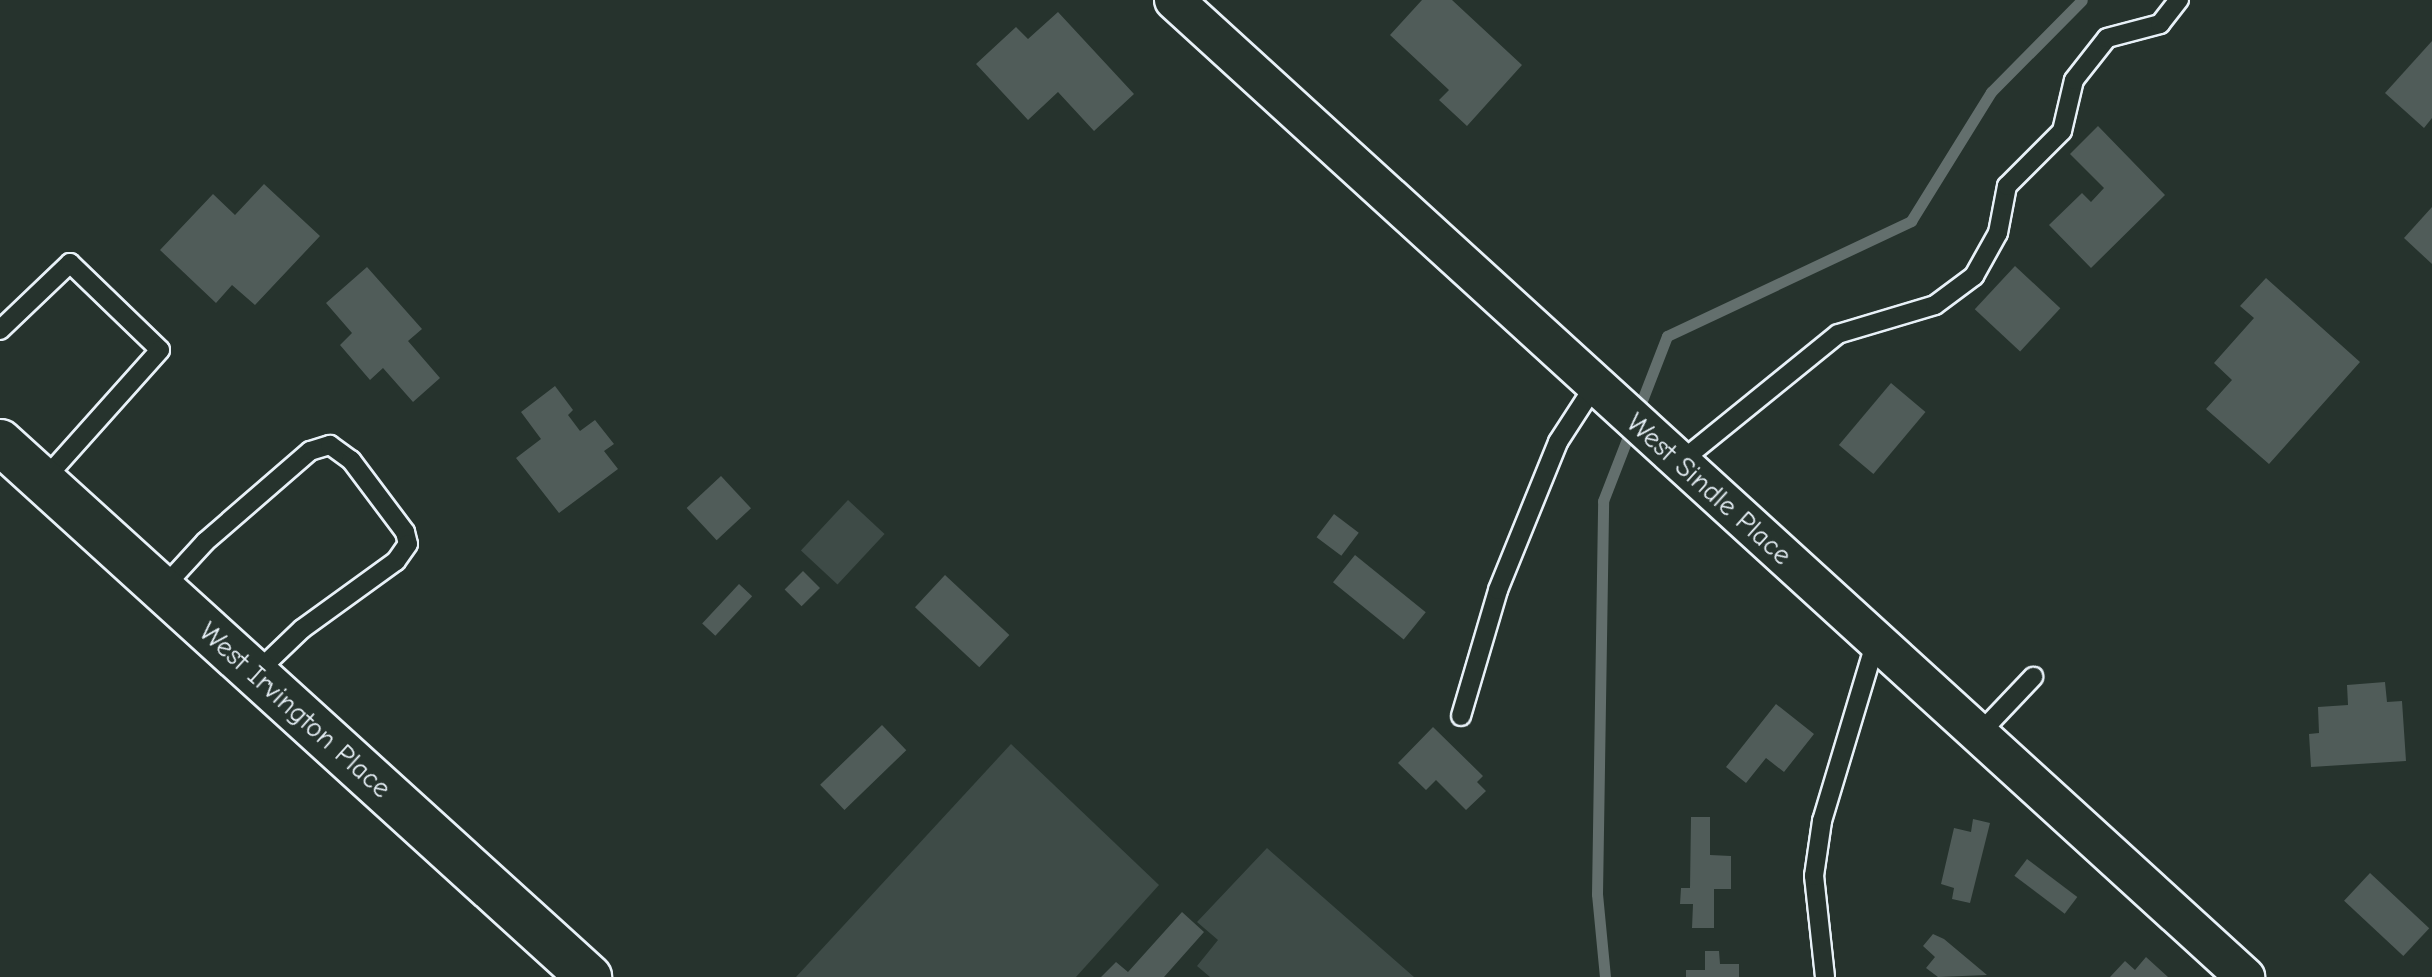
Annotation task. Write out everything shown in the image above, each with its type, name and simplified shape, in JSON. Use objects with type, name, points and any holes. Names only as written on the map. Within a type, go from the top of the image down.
[{"type":"street","name":"West Sindle Place","points":[[1174,0],[2245,977]]},
{"type":"street","name":"West Irvington Place","points":[[0,442],[589,977]]},
{"type":"lane","points":[[1680,462],[1838,334],[1935,305],[1974,276],[1998,233],[2007,186],[2062,131],[2074,80],[2107,38],[2160,24],[2179,0]]},
{"type":"lane","points":[[0,330],[70,263],[160,350],[43,481]]},
{"type":"lane","points":[[1461,716],[1510,560],[1558,442],[1595,385]]},
{"type":"lane","points":[[162,589],[205,542],[310,451],[330,445],[351,460],[405,532],[408,544],[396,561],[302,629],[255,674]]},
{"type":"lane","points":[[1825,977],[1814,876],[1822,821],[1876,641]]},
{"type":"lane","points":[[1979,734],[2033,677]]},
{"type":"shaded area","points":[[848,500],[885,534],[838,585],[801,550]]},
{"type":"shaded area","points":[[1011,744],[1159,885],[1076,977],[796,977]]},
{"type":"shaded area","points":[[1267,848],[1414,977],[1210,977],[1197,966],[1218,940],[1197,922]]},
{"type":"building","points":[[1422,0],[1452,0],[1522,65],[1467,126],[1439,100],[1449,90],[1390,35]]},
{"type":"building","points":[[1058,12],[1134,94],[1094,131],[1058,92],[1028,120],[976,64],[1016,27],[1028,39]]},
{"type":"building","points":[[2432,41],[2432,118],[2424,128],[2385,93]]},
{"type":"building","points":[[2098,126],[2165,195],[2091,268],[2049,225],[2082,193],[2091,202],[2104,188],[2070,154]]},
{"type":"building","points":[[264,184],[320,236],[255,305],[232,285],[216,303],[160,250],[213,194],[235,215]]},
{"type":"building","points":[[2432,207],[2432,264],[2404,238]]},
{"type":"building","points":[[2015,266],[2060,308],[2020,351],[1975,309]]},
{"type":"building","points":[[367,267],[422,329],[408,341],[440,378],[413,402],[383,368],[370,380],[340,345],[352,333],[326,303]]},
{"type":"building","points":[[2266,278],[2360,362],[2269,464],[2206,409],[2232,380],[2214,363],[2254,318],[2240,306]]},
{"type":"building","points":[[1891,383],[1925,412],[1873,474],[1839,445]]},
{"type":"building","points":[[555,386],[573,410],[568,415],[580,431],[595,420],[614,444],[604,451],[618,469],[559,513],[516,458],[541,439],[521,412]]},
{"type":"building","points":[[721,476],[751,508],[717,540],[687,508]]},
{"type":"building","points":[[1334,514],[1359,533],[1341,556],[1317,537]]},
{"type":"building","points":[[1355,555],[1426,612],[1404,639],[1333,582]]},
{"type":"building","points":[[803,571],[820,588],[802,606],[785,589]]},
{"type":"building","points":[[945,575],[1009,635],[979,667],[915,607]]},
{"type":"building","points":[[739,584],[752,596],[715,636],[702,623]]},
{"type":"building","points":[[2385,682],[2387,702],[2402,701],[2406,761],[2311,767],[2309,734],[2319,733],[2318,707],[2348,705],[2347,685]]},
{"type":"building","points":[[1776,704],[1814,734],[1784,772],[1766,758],[1746,783],[1726,767]]},
{"type":"building","points":[[882,725],[906,750],[844,810],[820,785]]},
{"type":"building","points":[[1433,727],[1483,776],[1477,782],[1486,791],[1466,810],[1436,780],[1426,790],[1398,763]]},
{"type":"building","points":[[1691,817],[1710,817],[1710,855],[1731,856],[1731,889],[1714,889],[1714,928],[1692,928],[1693,904],[1680,904],[1681,888],[1690,888]]},
{"type":"building","points":[[1973,819],[1990,823],[1970,903],[1952,899],[1954,888],[1941,884],[1954,828],[1971,832]]},
{"type":"building","points":[[2027,859],[2077,897],[2065,914],[2014,876]]},
{"type":"building","points":[[2370,873],[2429,928],[2403,956],[2344,901]]},
{"type":"building","points":[[1182,912],[1204,932],[1164,977],[1101,977],[1116,962],[1128,972]]},
{"type":"building","points":[[1933,934],[1944,939],[1987,975],[1938,977],[1926,968],[1935,957],[1923,946]]},
{"type":"building","points":[[1705,951],[1719,951],[1720,964],[1739,964],[1739,977],[1686,977],[1686,970],[1705,970]]},
{"type":"building","points":[[2146,957],[2168,977],[2110,977],[2125,961],[2135,970]]},
{"type":"waterway","points":[[1605,977],[1597,894],[1603,501],[1667,336],[1911,221],[1991,92],[2082,0]]}]
